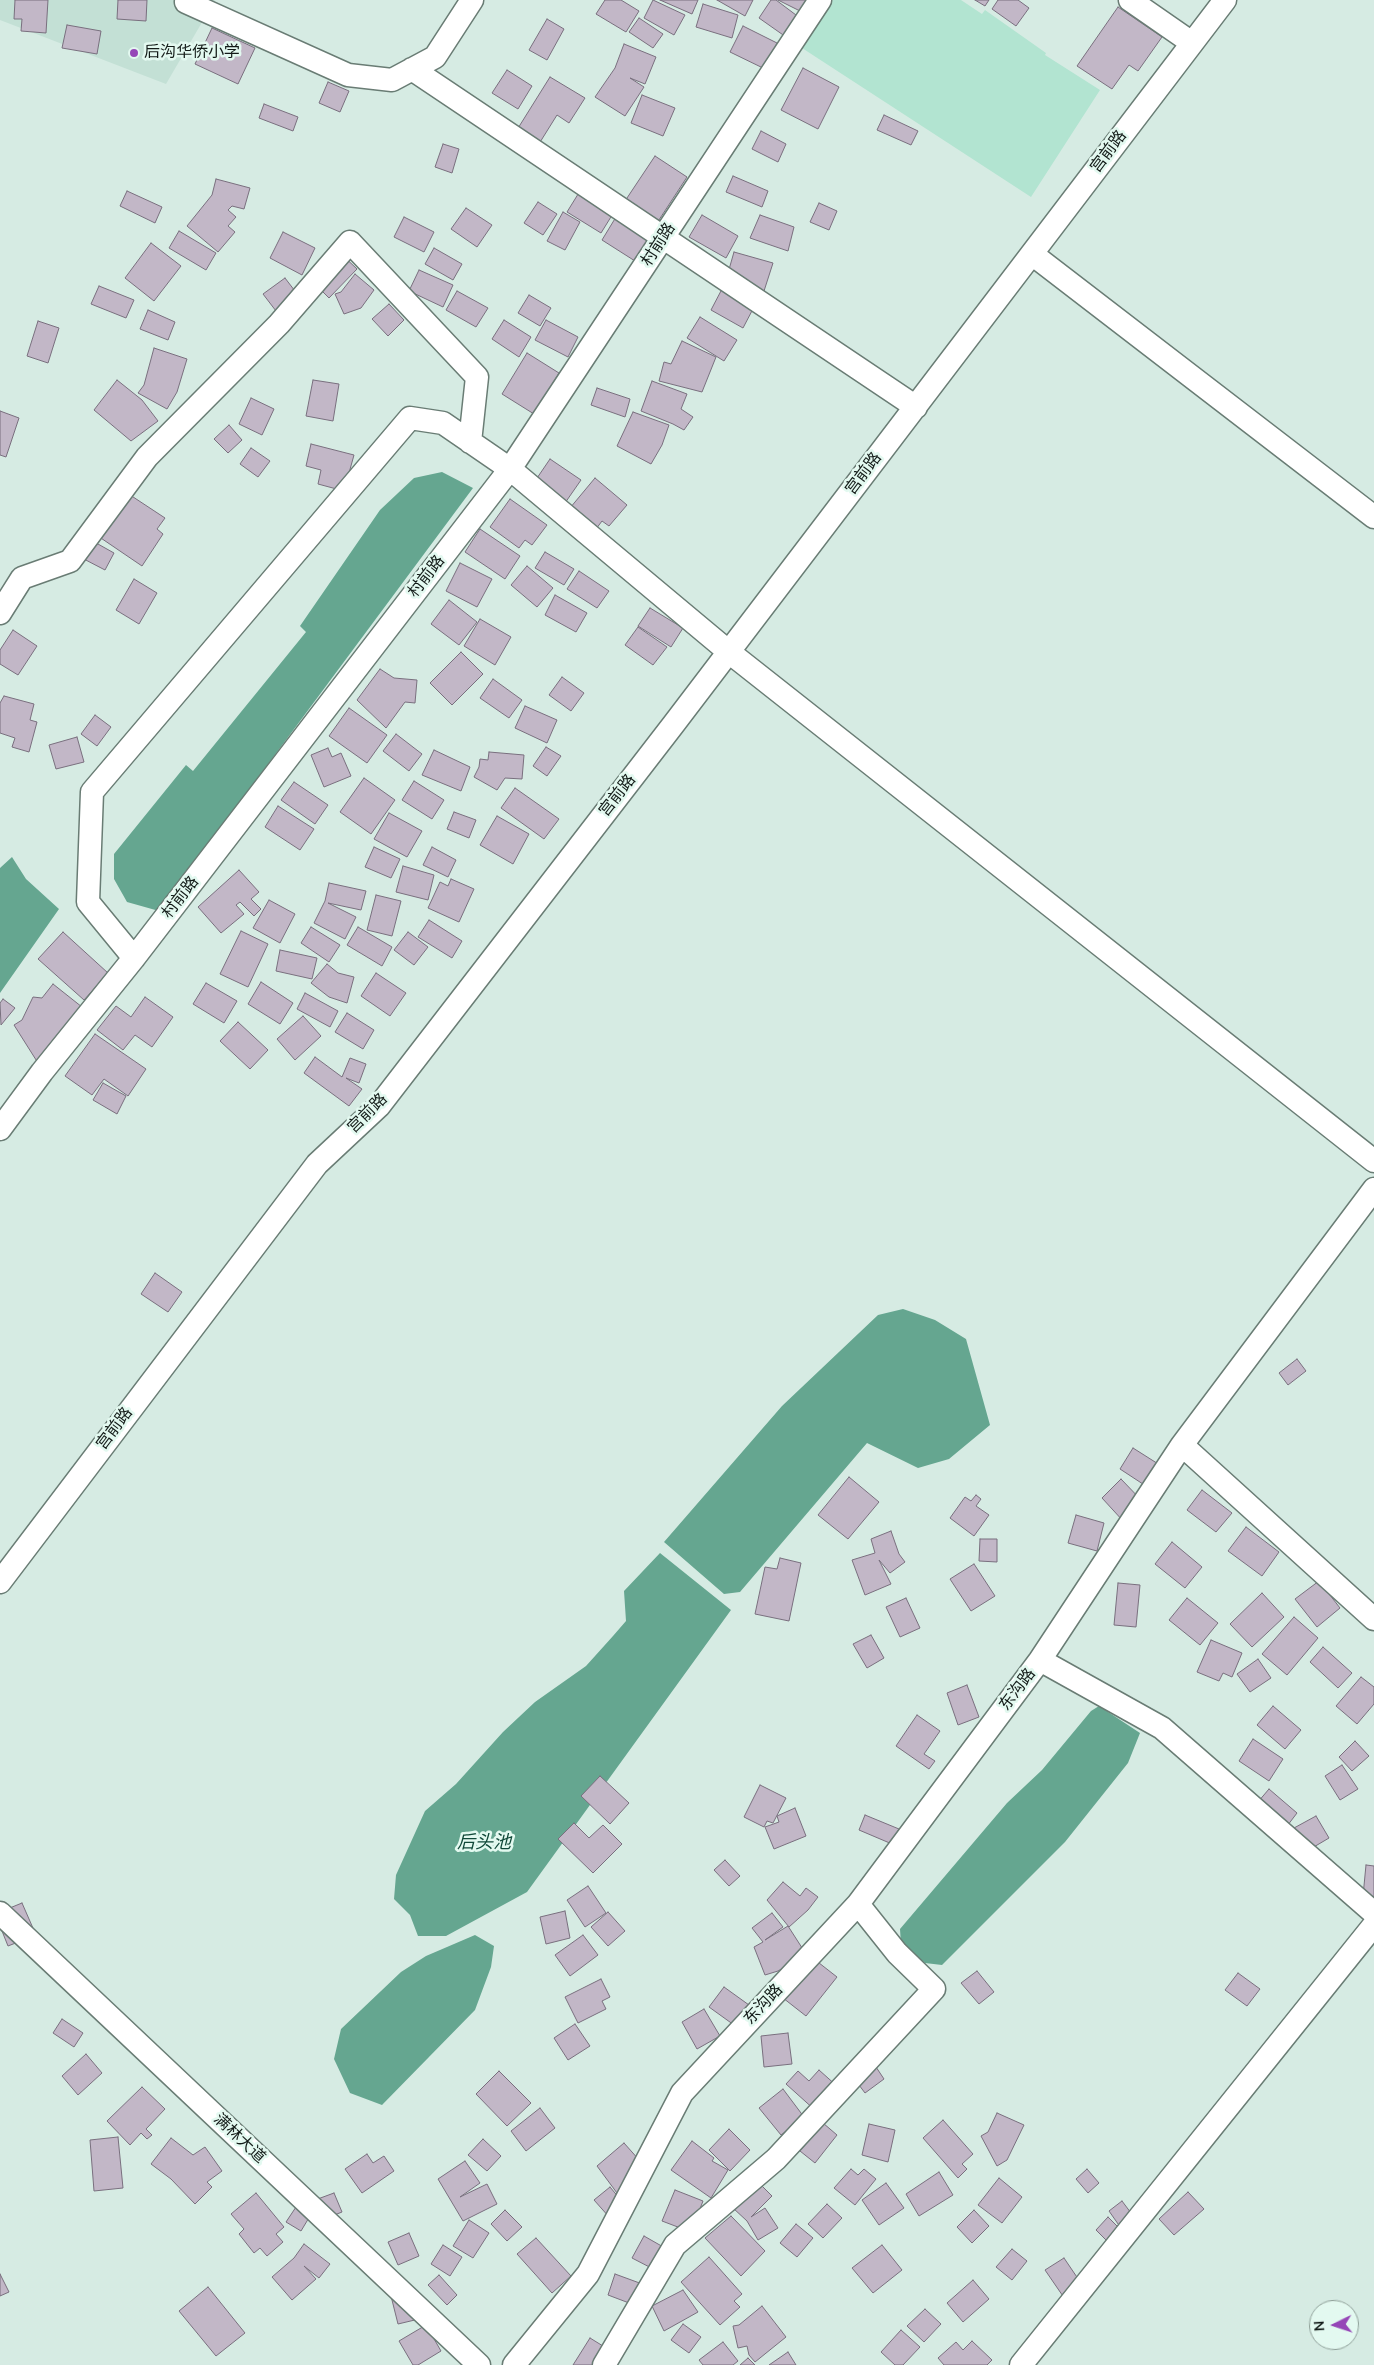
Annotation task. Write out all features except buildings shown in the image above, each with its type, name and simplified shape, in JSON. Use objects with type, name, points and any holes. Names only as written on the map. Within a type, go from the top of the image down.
[{"type":"street","points":[[186,2],[348,75],[392,80],[435,56],[472,0]]},
{"type":"street","name":"村前路","points":[[0,1129],[42,1072],[134,958],[510,469],[820,0]]},
{"type":"street","points":[[1130,0],[1192,43]]},
{"type":"street","name":"宫前路","points":[[0,1582],[317,1164],[380,1106],[729,652],[1225,0]]},
{"type":"street","points":[[412,69],[916,407]]},
{"type":"street","points":[[0,613],[22,578],[70,561],[147,457],[279,324],[350,242],[477,377],[470,442]]},
{"type":"street","points":[[1032,254],[1374,517]]},
{"type":"street","points":[[134,958],[88,902],[92,792],[410,418],[442,423],[510,469],[729,652],[1374,1161]]},
{"type":"street","name":"东沟路","points":[[514,2365],[588,2274],[682,2093],[858,1904],[1040,1660],[1182,1445],[1374,1189]]},
{"type":"street","points":[[1182,1445],[1374,1619]]},
{"type":"street","points":[[1040,1660],[1162,1728],[1374,1913]]},
{"type":"street","points":[[604,2365],[675,2245],[776,2159],[934,1989],[897,1953],[858,1904]]},
{"type":"street","name":"满林大道","points":[[0,1913],[479,2365]]},
{"type":"street","points":[[1021,2365],[1374,1925]]},
{"type":"shaded area","name":"后沟华侨小学","points":[[0,0],[215,0],[166,84],[0,20]]},
{"type":"shaded area","points":[[833,0],[961,0],[982,14],[985,10],[1046,53],[1045,55],[1100,90],[1031,197],[802,48]]},
{"type":"water","points":[[442,472],[473,488],[159,911],[127,902],[114,879],[114,854],[186,765],[193,771],[306,632],[300,626],[380,510],[414,478]]},
{"type":"water","points":[[12,857],[26,879],[59,909],[0,993],[0,868]]},
{"type":"water","points":[[903,1309],[935,1320],[966,1339],[990,1425],[949,1459],[918,1468],[867,1443],[740,1592],[724,1594],[664,1542],[782,1406],[878,1315]]},
{"type":"water","name":"后头池","points":[[660,1553],[731,1610],[527,1892],[446,1936],[418,1936],[410,1915],[394,1899],[396,1875],[425,1811],[456,1784],[503,1732],[535,1702],[586,1666],[626,1621],[624,1591]]},
{"type":"water","points":[[1099,1706],[1140,1733],[1128,1763],[1065,1842],[942,1965],[925,1963],[901,1944],[900,1929],[1007,1803],[1042,1770],[1091,1711]]},
{"type":"water","points":[[475,1935],[494,1946],[491,1967],[475,2010],[382,2105],[350,2093],[334,2059],[341,2029],[401,1972],[426,1956]]},
{"type":"place","name":"后沟华侨小学","points":[[134,53]]}]
